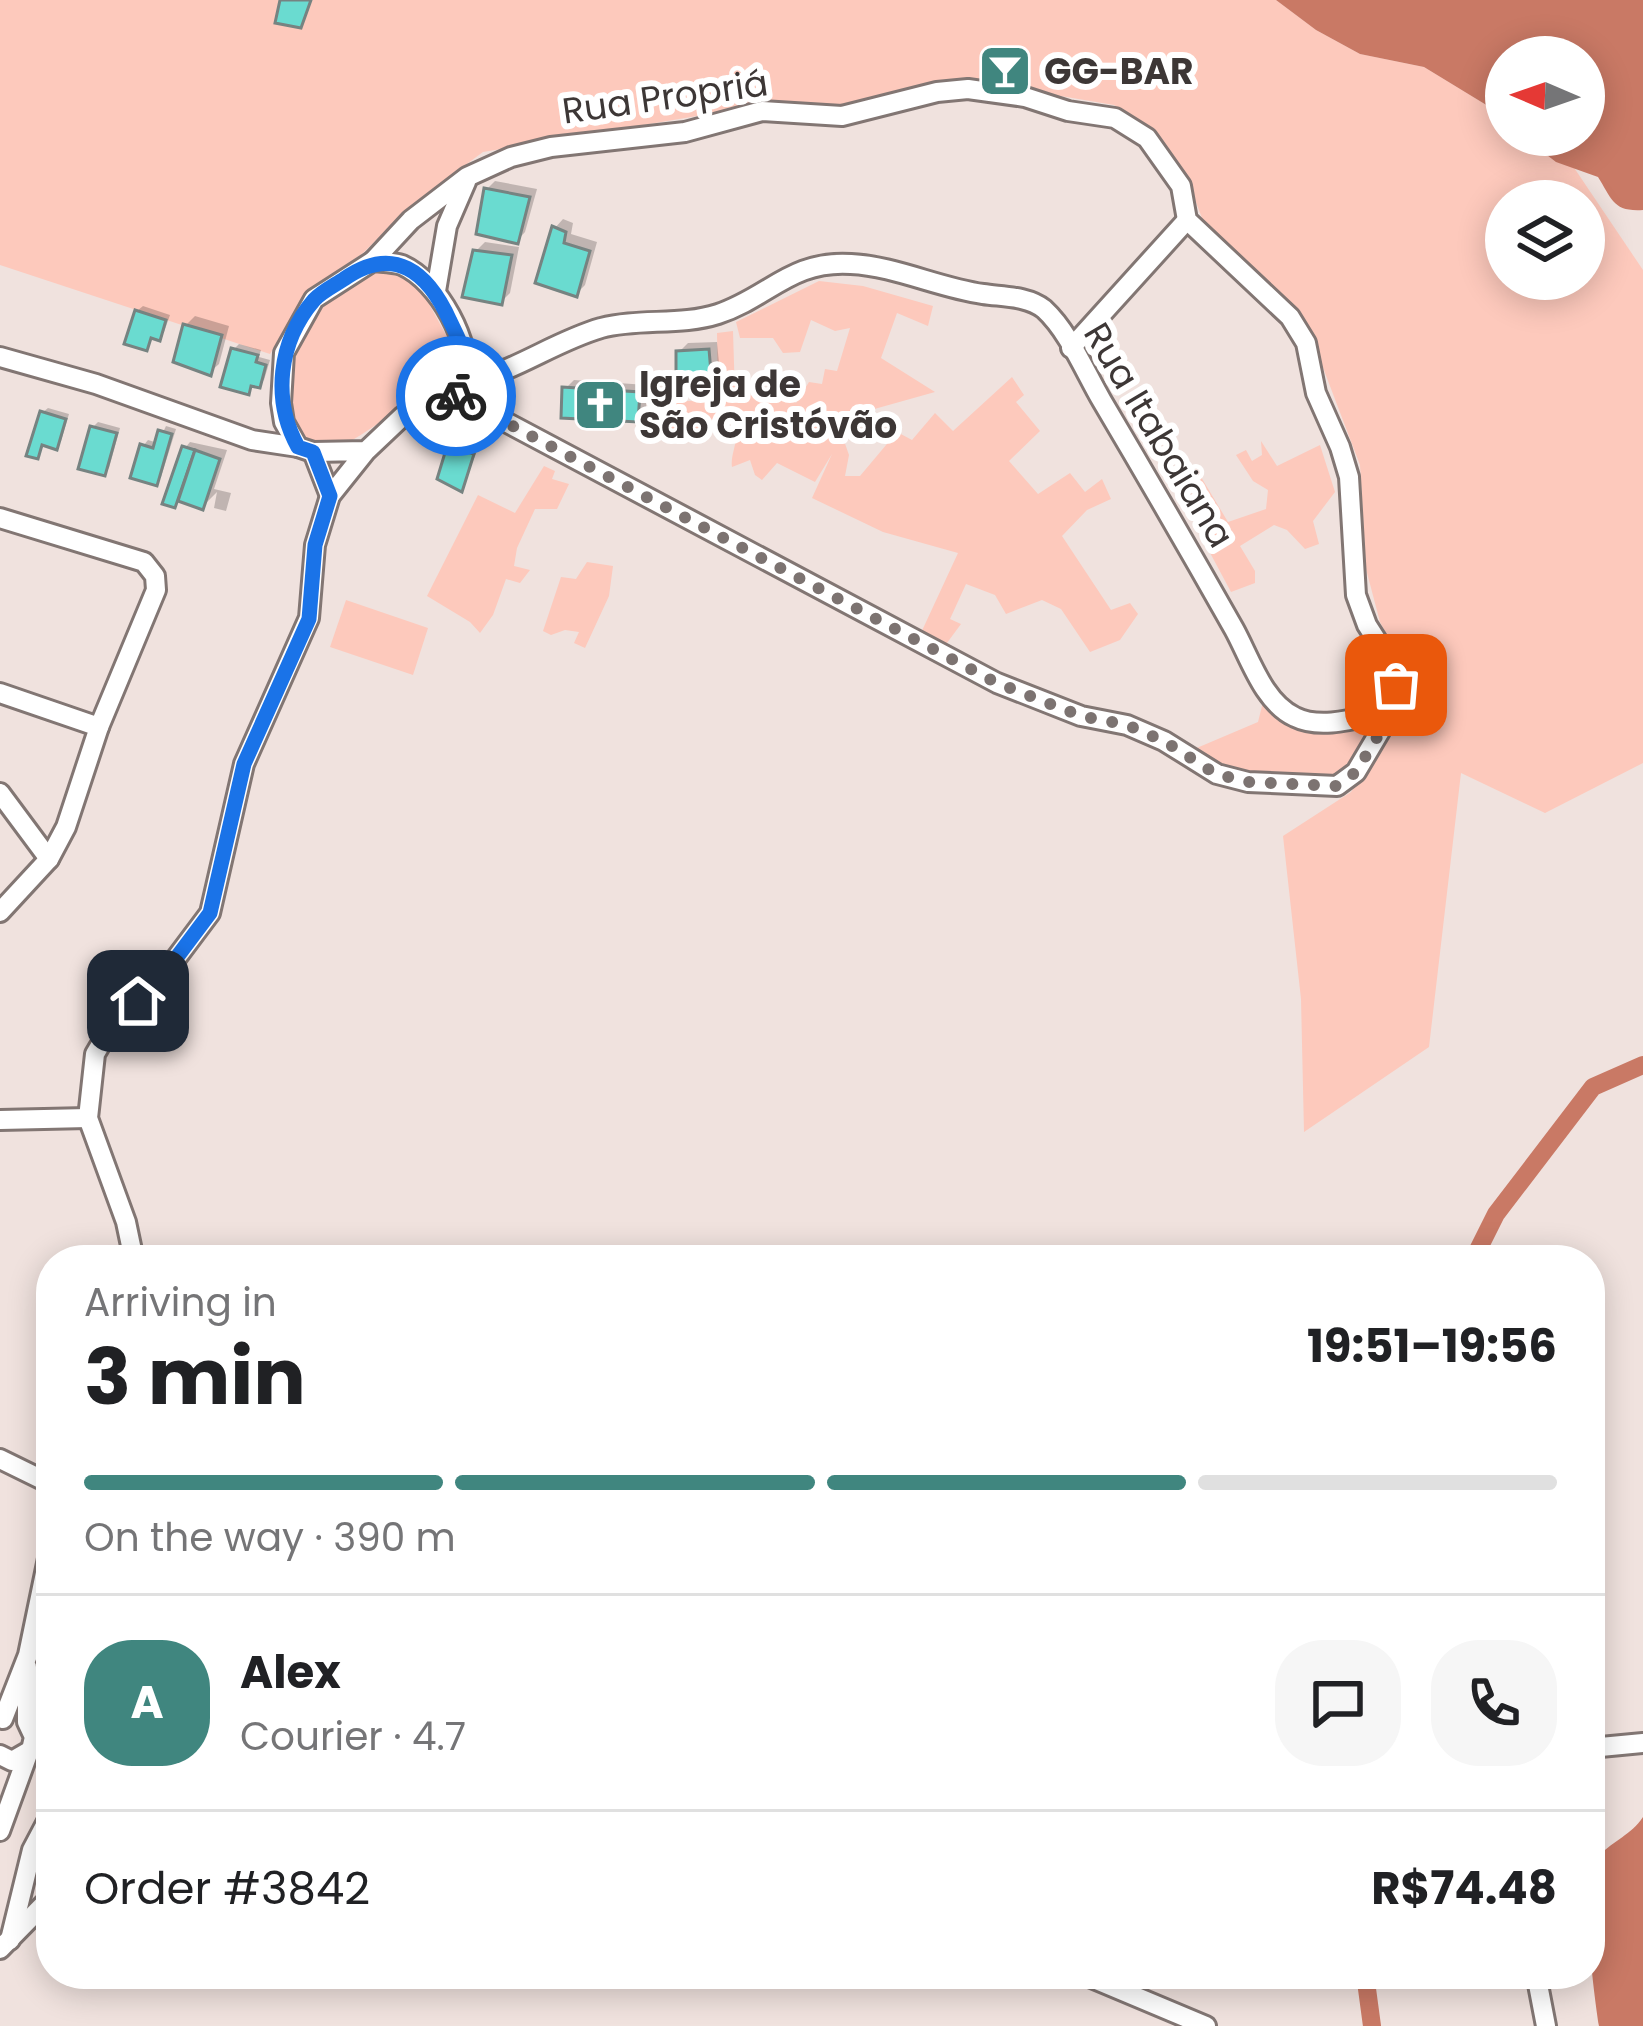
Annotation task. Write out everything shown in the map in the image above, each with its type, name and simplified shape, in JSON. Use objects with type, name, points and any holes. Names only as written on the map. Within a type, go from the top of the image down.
[{"type":"street","name":"Rua Propriá","points":[[373,261],[411,220],[467,177],[511,157],[551,147],[685,132],[762,111],[842,116],[968,88],[1115,118],[1147,138],[1174,172],[1187,220],[1290,317],[1306,343],[1316,393],[1349,477],[1356,595],[1367,625],[1390,661],[1396,685],[1393,711]]},
{"type":"street","points":[[436,291],[447,226],[467,177]]},
{"type":"street","points":[[1071,349],[1187,220]]},
{"type":"street","points":[[330,496],[284,422],[281,403],[284,353],[314,299],[373,261],[402,265],[436,291],[466,355],[460,388]]},
{"type":"street","name":"Rua Itabaiana","points":[[460,388],[603,328],[713,316],[791,272],[823,264],[856,264],[961,291],[1029,300],[1045,310],[1071,349],[1261,681],[1281,708],[1318,724],[1393,711]]},
{"type":"street","points":[[0,357],[96,384],[252,440],[305,450],[366,451]]},
{"type":"street","points":[[131,1245],[88,1118],[94,1054],[210,913],[244,764],[309,619],[315,545],[330,496],[366,451],[404,416],[460,388]]},
{"type":"street","points":[[460,388],[997,683],[1081,716],[1127,725],[1164,741],[1216,774],[1249,782],[1337,786],[1356,772],[1393,711]]},
{"type":"street","points":[[252,440],[281,403]]},
{"type":"street","points":[[0,518],[144,562],[155,576],[156,590],[99,727],[66,827],[49,860],[0,912]]},
{"type":"street","points":[[0,693],[99,727]]},
{"type":"street","points":[[0,793],[49,860]]},
{"type":"street","points":[[0,1120],[88,1118]]},
{"type":"street","points":[[0,1459],[36,1479]]},
{"type":"street","points":[[1,1720],[28,1655],[36,1616]]},
{"type":"street","points":[[28,1655],[28,1723],[36,1746]]},
{"type":"street","points":[[1,1720],[20,1717],[36,1725]]},
{"type":"street","points":[[1605,1747],[1643,1743]]},
{"type":"street","points":[[0,1755],[12,1761],[36,1750]]},
{"type":"street","points":[[0,1831],[36,1752]]},
{"type":"street","points":[[0,1775],[6,1810]]},
{"type":"street","points":[[5,1944],[36,1842]]},
{"type":"street","points":[[5,1944],[36,1912]]},
{"type":"street","points":[[1118,1989],[1206,2026]]},
{"type":"street","points":[[1539,1989],[1546,2026]]},
{"type":"shaded area","points":[[0,0],[1276,0],[1316,30],[1360,54],[1424,67],[1485,104],[1485,156],[1566,156],[1582,180],[1485,180],[1485,300],[1605,300],[1605,214],[1643,270],[1643,763],[1545,813],[1461,773],[1429,1047],[1304,1132],[1301,999],[1283,836],[1351,792],[1401,720],[1404,668],[1380,622],[1366,569],[1360,465],[1306,323],[1205,226],[1186,176],[1153,133],[1114,105],[965,80],[908,89],[841,109],[774,103],[483,152],[413,204],[363,253],[306,292],[270,354],[0,265]]},
{"type":"shaded area","points":[[1276,0],[1643,0],[1643,210],[1619,206],[1605,189],[1605,180],[1548,156],[1605,156],[1605,36],[1485,36],[1485,104],[1424,67],[1360,54],[1316,30]]},
{"type":"shaded area","points":[[368,270],[395,272],[419,286],[461,362],[460,378],[451,390],[413,401],[342,445],[311,444],[299,433],[290,399],[300,338],[320,302]]},
{"type":"shaded area","points":[[819,281],[863,286],[933,306],[928,326],[897,313],[881,358],[935,392],[853,415],[842,435],[849,455],[845,476],[860,476],[897,432],[912,440],[935,413],[953,431],[1012,377],[1024,395],[1016,402],[1040,431],[1009,461],[1038,494],[1070,473],[1085,492],[1102,479],[1111,499],[1087,510],[1062,536],[1111,610],[1130,603],[1138,614],[1120,640],[1090,652],[1061,609],[1042,600],[1006,614],[995,595],[966,584],[950,619],[961,624],[944,647],[920,635],[958,553],[883,532],[812,498],[832,454],[815,482],[777,463],[762,480],[750,460],[732,467],[738,422],[720,425],[697,440],[670,436],[657,427],[657,402],[718,400],[717,333],[733,331],[735,396],[782,394],[796,403],[809,382],[822,384],[825,369],[837,371],[850,328],[835,331],[811,320],[800,352],[783,353],[773,338],[740,338],[736,322]]},
{"type":"shaded area","points":[[1261,441],[1277,466],[1320,445],[1335,492],[1313,521],[1319,544],[1305,549],[1287,530],[1274,525],[1240,546],[1255,571],[1255,583],[1231,592],[1185,506],[1201,477],[1228,522],[1266,509],[1268,490],[1253,481],[1236,455],[1246,450],[1252,461],[1262,455]]},
{"type":"shaded area","points":[[544,466],[555,471],[552,479],[569,484],[557,509],[535,509],[514,566],[530,570],[520,583],[506,579],[493,615],[480,633],[427,596],[478,495],[515,513]]},
{"type":"shaded area","points":[[587,562],[613,566],[609,596],[585,648],[574,643],[579,632],[551,635],[543,631],[561,577],[576,579]]},
{"type":"shaded area","points":[[346,600],[428,628],[413,675],[330,647]]},
{"type":"shaded area","points":[[1263,702],[1289,721],[1382,719],[1352,768],[1333,780],[1249,775],[1217,767],[1192,750],[1258,722]]},
{"type":"shaded area","points":[[1643,1817],[1643,2026],[1599,2026],[1594,1989],[1605,1989],[1605,1851]]},
{"type":"building","points":[[280,0],[311,0],[301,28],[275,23]]},
{"type":"building","points":[[484,188],[530,197],[518,244],[476,234]]},
{"type":"building","points":[[552,226],[566,232],[564,243],[590,251],[577,297],[535,283]]},
{"type":"building","points":[[473,250],[512,255],[502,305],[462,297]]},
{"type":"building","points":[[135,310],[166,320],[160,341],[151,338],[147,351],[124,344]]},
{"type":"building","points":[[183,324],[222,335],[211,376],[173,362]]},
{"type":"building","points":[[231,348],[258,355],[256,362],[266,365],[260,388],[251,386],[249,395],[220,387]]},
{"type":"building","points":[[709,349],[713,397],[676,395],[676,351]]},
{"type":"building","name":"Igreja de São Cristóvão","points":[[562,387],[640,392],[638,422],[561,418]]},
{"type":"building","points":[[40,411],[66,419],[57,450],[42,445],[38,459],[26,456]]},
{"type":"building","points":[[90,426],[117,433],[105,476],[78,469]]},
{"type":"building","points":[[158,430],[172,434],[157,486],[130,478],[140,444],[153,448]]},
{"type":"building","points":[[182,446],[195,450],[175,508],[162,504]]},
{"type":"building","points":[[447,446],[474,454],[462,492],[437,479]]},
{"type":"building","points":[[195,450],[220,459],[203,510],[178,501]]},
{"type":"waterway","points":[[1480,1245],[1496,1214],[1593,1087],[1643,1065]]},
{"type":"waterway","points":[[1367,1989],[1372,2026]]},
{"type":"way so far","points":[[456,396],[997,683],[1081,716],[1127,725],[1164,741],[1216,774],[1249,782],[1337,786],[1356,772],[1393,711],[1396,685]]},
{"type":"place","name":"GG-BAR","points":[[1005,71]]},
{"type":"place","name":"Igreja de São Cristóvão","points":[[600,405]]},
{"type":"route","points":[[138,1001],[210,913],[244,764],[309,619],[315,545],[330,496],[313,452],[298,447],[284,422],[284,353],[314,299],[373,261],[402,265],[436,291],[466,355],[467,382],[453,394],[456,396]]}]
